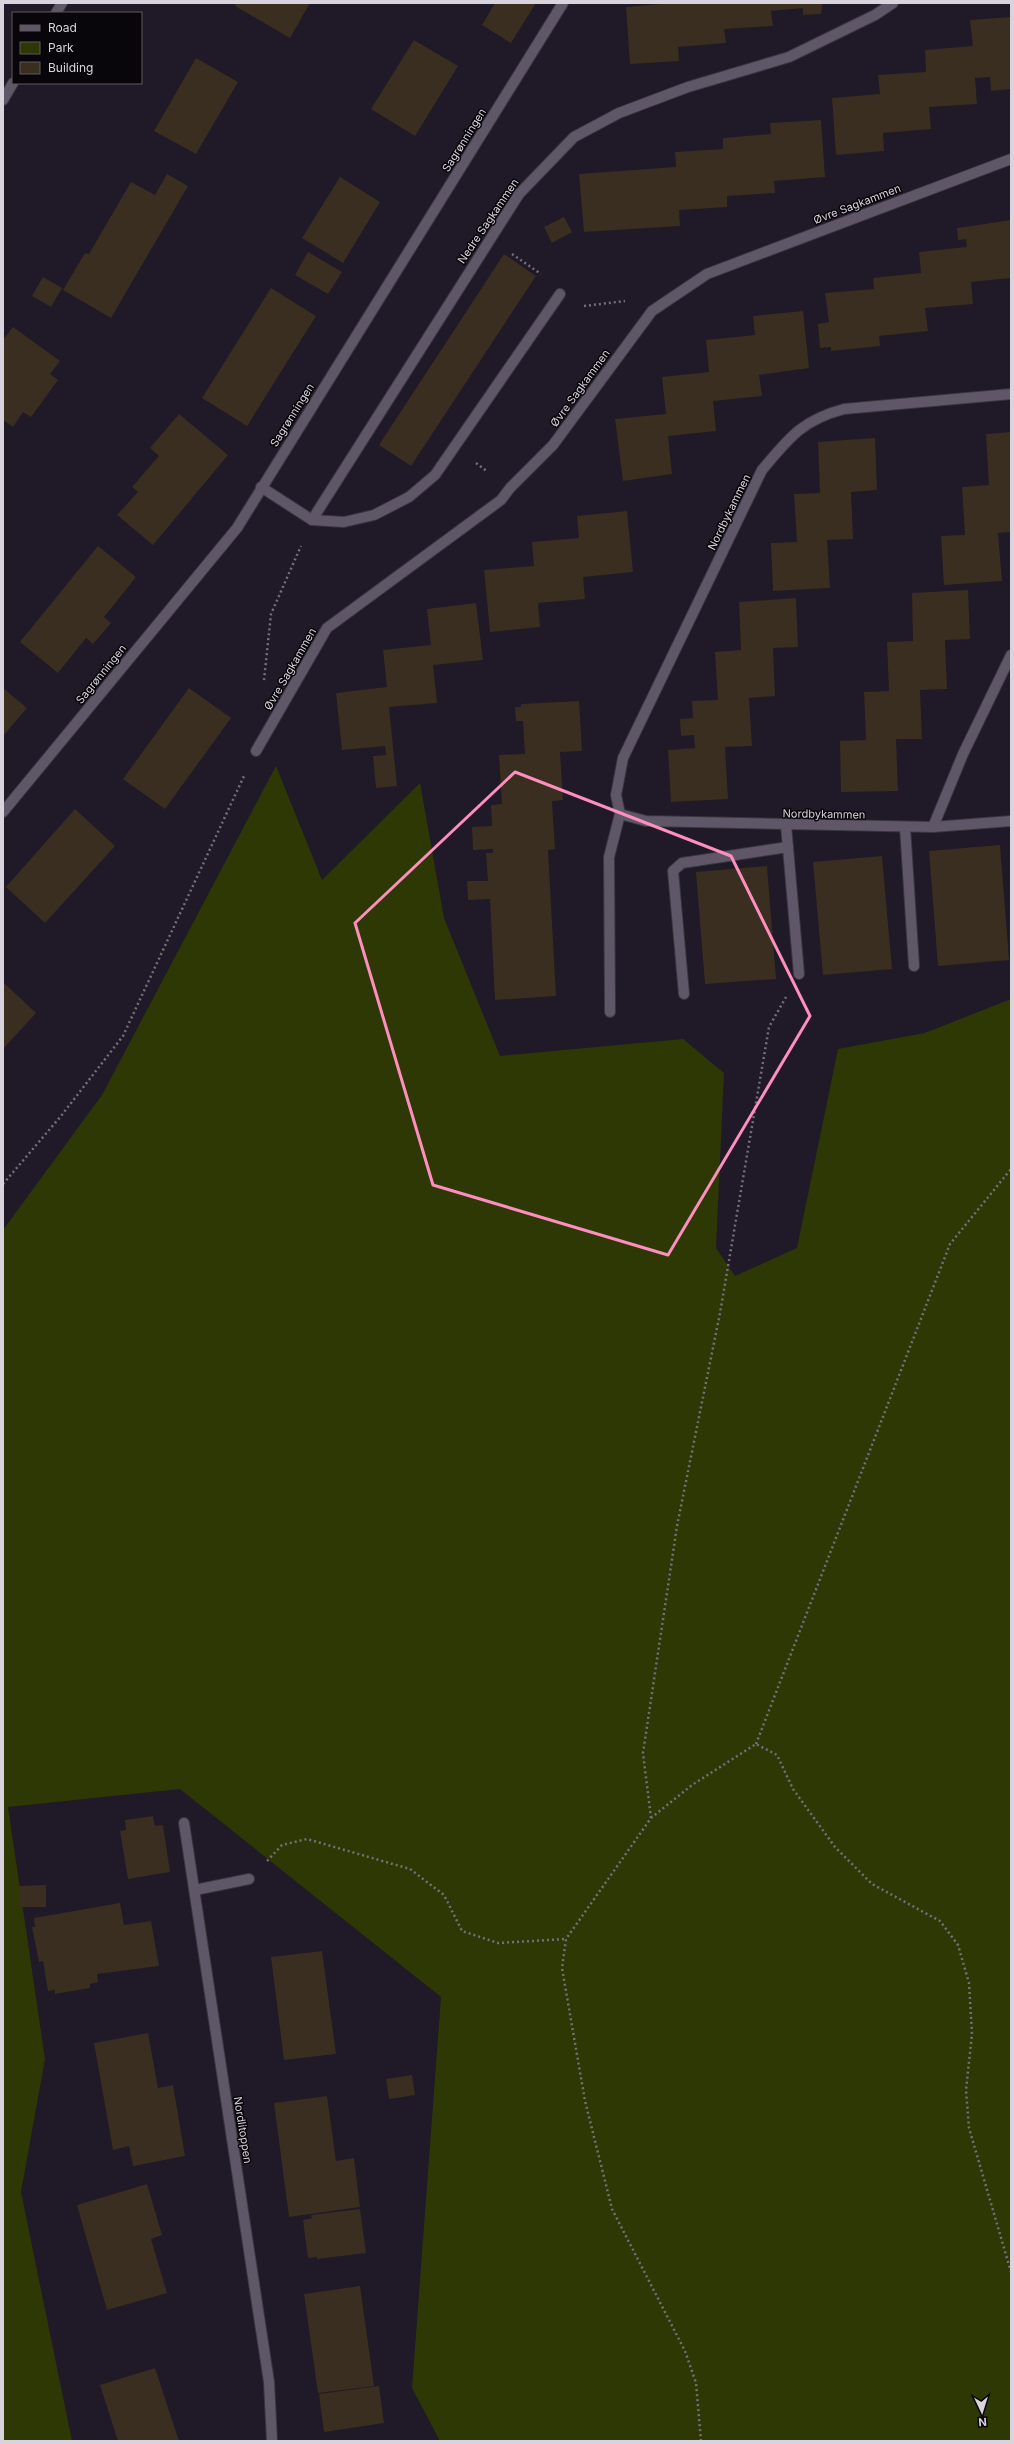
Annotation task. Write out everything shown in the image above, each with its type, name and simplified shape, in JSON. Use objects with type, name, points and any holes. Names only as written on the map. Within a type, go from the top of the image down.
[{"type":"street","points":[[57,12],[62,3]]},
{"type":"street","name":"Sagrønningen","points":[[3,812],[237,528],[563,3]]},
{"type":"street","name":"Nedre Sagkammen","points":[[312,520],[519,194],[574,137],[619,112],[688,87],[789,57],[875,15],[893,3]]},
{"type":"street","points":[[3,100],[12,84]]},
{"type":"street","name":"Øvre Sagkammen","points":[[256,751],[327,628],[501,500],[510,488],[553,445],[652,311],[706,274],[1011,159]]},
{"type":"street","points":[[262,487],[312,520],[344,522],[374,515],[409,497],[435,474],[560,294]]},
{"type":"street","name":"Nordbykammen","points":[[610,1012],[610,857],[620,814],[616,795],[623,758],[762,470],[783,445],[803,425],[821,415],[844,409],[1011,394]]},
{"type":"street","points":[[933,828],[963,754],[1011,655]]},
{"type":"street","name":"Nordbykammen","points":[[620,814],[646,821],[933,828],[1011,821]]},
{"type":"street","points":[[786,825],[799,974]]},
{"type":"street","points":[[905,827],[914,966]]},
{"type":"street","points":[[684,994],[673,871],[682,863],[788,847]]},
{"type":"street","name":"Nordlitoppen","points":[[184,1823],[269,2382],[272,2441]]},
{"type":"street","points":[[195,1890],[249,1878]]},
{"type":"path","points":[[509,252],[540,272]]},
{"type":"path","points":[[583,306],[604,303]]},
{"type":"path","points":[[264,682],[271,614],[312,520]]},
{"type":"path","points":[[3,1184],[61,1116],[123,1036],[256,751]]},
{"type":"path","points":[[651,1818],[643,1753],[677,1526],[720,1313],[769,1027],[799,974]]},
{"type":"path","points":[[701,2441],[696,2383],[685,2351],[612,2209],[585,2101],[562,1968],[566,1939],[651,1818],[692,1785],[756,1744],[950,1244],[1011,1169]]},
{"type":"path","points":[[756,1744],[777,1755],[793,1789],[835,1847],[872,1884],[940,1921],[958,1945],[969,1983],[972,2034],[966,2090],[969,2128],[1011,2272]]},
{"type":"path","points":[[249,1878],[282,1845],[307,1839],[410,1869],[444,1895],[462,1931],[498,1943],[566,1939]]},
{"type":"highlighted area","points":[[515,772],[731,856],[810,1016],[668,1255],[433,1185],[355,923]]},
{"type":"green space","points":[[276,766],[322,880],[420,783],[444,918],[500,1056],[683,1039],[724,1073],[716,1248],[735,1276],[797,1248],[838,1049],[925,1033],[1011,999],[1011,2441],[440,2441],[412,2388],[441,1997],[180,1789],[8,1807],[45,2059],[21,2192],[72,2441],[3,2441],[3,1230],[102,1095]]},
{"type":"building","points":[[236,3],[310,3],[290,38],[235,6]]},
{"type":"building","points":[[495,3],[536,3],[511,43],[482,25]]},
{"type":"building","points":[[674,3],[822,3],[822,7],[821,14],[803,15],[803,8],[771,11],[773,26],[724,29],[726,43],[678,47],[679,61],[630,64],[626,7]]},
{"type":"building","points":[[1011,17],[1011,89],[991,91],[990,77],[975,78],[977,104],[929,107],[931,129],[883,133],[884,151],[836,155],[832,98],[880,94],[878,75],[926,72],[925,50],[973,46],[970,20]]},
{"type":"building","points":[[414,40],[458,66],[415,136],[371,109]]},
{"type":"building","points":[[196,58],[238,82],[196,154],[154,131]]},
{"type":"building","points":[[821,120],[825,177],[774,181],[775,193],[727,196],[727,207],[679,210],[680,226],[584,232],[579,174],[676,167],[675,152],[723,149],[723,138],[771,134],[770,123]]},
{"type":"building","points":[[167,174],[188,186],[111,318],[63,290],[85,253],[89,254],[131,182],[155,195]]},
{"type":"building","points":[[340,177],[380,202],[343,263],[302,238]]},
{"type":"building","points":[[564,217],[572,232],[552,243],[544,227]]},
{"type":"building","points":[[1011,220],[1011,278],[971,282],[973,304],[925,308],[928,331],[879,336],[880,346],[831,351],[831,347],[820,348],[818,324],[829,322],[825,293],[874,289],[873,278],[921,273],[919,252],[967,247],[966,239],[958,240],[957,228]]},
{"type":"building","points":[[308,252],[342,272],[328,294],[295,275]]},
{"type":"building","points":[[504,254],[536,276],[411,466],[379,445]]},
{"type":"building","points":[[43,277],[62,288],[51,307],[32,296]]},
{"type":"building","points":[[271,288],[316,316],[247,426],[202,398]]},
{"type":"building","points":[[803,311],[809,368],[759,375],[762,396],[713,401],[716,431],[668,436],[672,474],[623,481],[615,419],[666,414],[662,377],[709,372],[706,340],[755,335],[753,316]]},
{"type":"building","points":[[13,327],[60,361],[50,374],[58,380],[31,417],[23,412],[13,427],[3,420],[3,340]]},
{"type":"building","points":[[179,414],[228,455],[153,545],[117,515],[138,492],[132,487],[159,456],[150,448]]},
{"type":"building","points":[[1011,432],[1011,532],[998,533],[1002,581],[944,585],[941,536],[965,535],[962,487],[989,485],[986,434]]},
{"type":"building","points":[[875,438],[877,490],[851,492],[853,539],[827,540],[830,588],[773,591],[771,543],[797,542],[794,494],[820,493],[818,442]]},
{"type":"building","points":[[627,511],[633,572],[583,577],[585,599],[538,603],[540,627],[490,632],[484,570],[534,566],[532,542],[579,538],[577,516]]},
{"type":"building","points":[[98,546],[136,577],[104,617],[111,623],[93,644],[86,638],[58,673],[20,642]]},
{"type":"building","points":[[968,590],[970,639],[945,640],[947,689],[920,690],[922,739],[896,739],[898,791],[841,792],[840,741],[866,740],[864,692],[889,691],[887,642],[913,641],[912,593]]},
{"type":"building","points":[[796,598],[798,647],[773,648],[775,696],[749,698],[752,746],[725,747],[728,799],[671,802],[668,750],[695,748],[694,735],[681,736],[680,719],[693,718],[692,701],[718,700],[715,652],[741,650],[739,602]]},
{"type":"building","points":[[476,603],[483,660],[433,665],[437,703],[389,707],[397,786],[376,788],[373,756],[386,755],[385,746],[342,750],[336,693],[387,687],[383,650],[431,645],[427,609]]},
{"type":"building","points":[[3,688],[27,708],[3,736]]},
{"type":"building","points":[[189,688],[231,718],[165,809],[123,779]]},
{"type":"building","points":[[579,701],[582,751],[560,752],[563,800],[552,801],[555,849],[548,850],[556,996],[495,1000],[490,899],[468,900],[467,881],[488,881],[486,853],[493,853],[493,849],[473,850],[472,827],[492,826],[491,805],[502,804],[499,755],[525,754],[523,721],[516,721],[515,707],[521,707],[521,704]]},
{"type":"building","points":[[75,809],[115,846],[45,923],[6,887]]},
{"type":"building","points":[[1000,845],[1009,960],[938,966],[929,851]]},
{"type":"building","points":[[882,856],[892,969],[823,975],[813,862]]},
{"type":"building","points":[[767,866],[776,979],[705,984],[696,872]]},
{"type":"building","points":[[3,982],[36,1013],[3,1049]]},
{"type":"building","points":[[153,1816],[155,1826],[163,1825],[170,1872],[128,1879],[120,1831],[126,1830],[125,1820]]},
{"type":"building","points":[[46,1885],[46,1907],[20,1907],[19,1886]]},
{"type":"building","points":[[120,1903],[124,1925],[151,1921],[159,1966],[97,1974],[98,1982],[90,1984],[90,1988],[55,1994],[55,1990],[48,1991],[43,1961],[39,1962],[32,1927],[35,1927],[34,1918]]},
{"type":"building","points":[[322,1951],[336,2054],[284,2060],[271,1957]]},
{"type":"building","points":[[148,2033],[158,2088],[173,2085],[185,2156],[133,2166],[129,2146],[113,2150],[94,2043]]},
{"type":"building","points":[[412,2075],[415,2095],[389,2099],[386,2079]]},
{"type":"building","points":[[327,2096],[336,2161],[354,2158],[360,2207],[289,2217],[274,2103]]},
{"type":"building","points":[[147,2184],[162,2235],[151,2239],[167,2293],[107,2310],[77,2205]]},
{"type":"building","points":[[360,2209],[366,2253],[317,2259],[317,2257],[308,2258],[303,2220],[312,2218],[311,2215]]},
{"type":"building","points":[[360,2286],[374,2386],[318,2393],[304,2294]]},
{"type":"building","points":[[155,2368],[179,2441],[118,2441],[100,2385]]},
{"type":"building","points":[[379,2386],[384,2423],[324,2432],[319,2394]]}]
